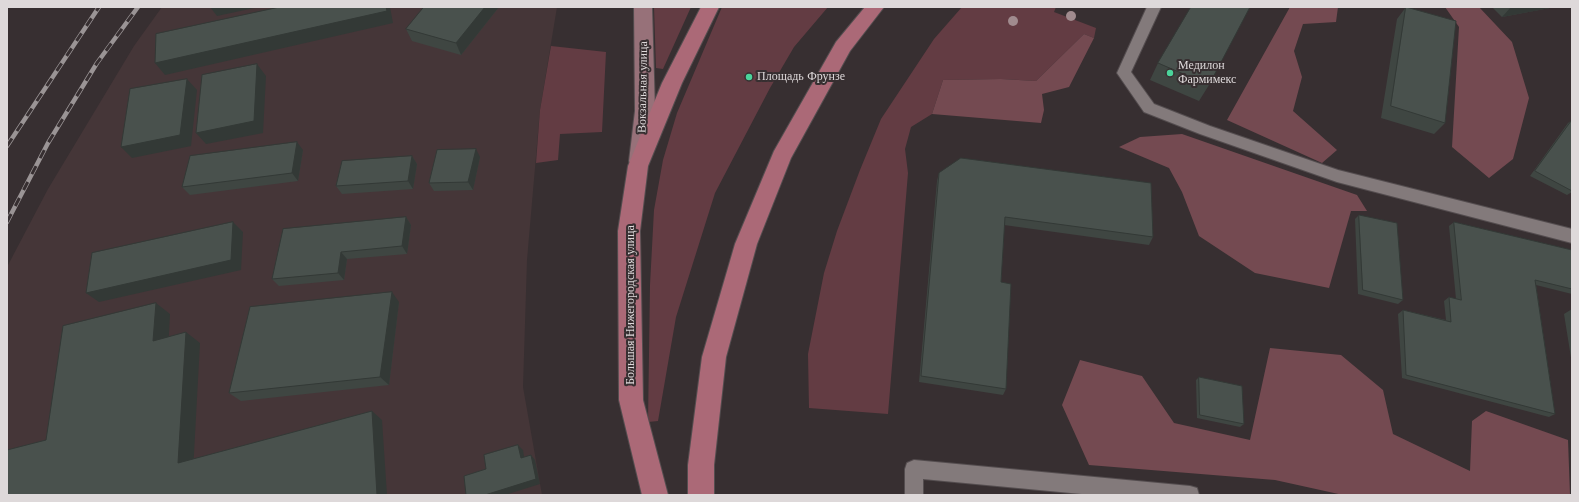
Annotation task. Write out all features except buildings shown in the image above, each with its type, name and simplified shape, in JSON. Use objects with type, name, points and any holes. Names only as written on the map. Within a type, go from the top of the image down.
[{"type":"main road","name":"Вокзальная улица","points":[[638,166],[645,111],[643,7]]},
{"type":"main road","name":"Большая Нижегородская улица","points":[[655,495],[631,400],[629,231],[638,166],[672,83],[710,7]]},
{"type":"main road","points":[[701,495],[701,465],[714,357],[746,244],[781,157],[843,47],[876,7]]},
{"type":"lane","points":[[1154,7],[1124,73],[1149,108],[1205,130],[1337,176],[1572,236]]},
{"type":"lane","points":[[914,495],[914,469],[1190,495]]},
{"type":"shaded area","points":[[162,7],[557,7],[540,110],[527,260],[523,387],[542,495],[7,495],[7,267],[48,189],[134,46]]},
{"type":"shaded area","points":[[654,7],[691,7],[663,69],[656,68]]},
{"type":"shaded area","points":[[722,7],[828,7],[794,47],[770,88],[715,193],[676,317],[658,421],[648,422],[650,285],[654,210],[663,160],[677,113]]},
{"type":"shaded area","points":[[962,7],[1056,7],[1054,12],[1096,28],[1094,38],[1084,34],[1036,81],[1001,79],[943,80],[932,114],[911,127],[905,149],[908,173],[888,414],[809,408],[808,354],[824,273],[837,231],[860,170],[881,119],[934,39]]},
{"type":"shaded area","points":[[1290,7],[1338,7],[1336,22],[1303,24],[1294,51],[1302,77],[1293,111],[1337,150],[1322,163],[1227,120]]},
{"type":"shaded area","points":[[1445,7],[1479,7],[1512,42],[1529,98],[1513,159],[1489,178],[1452,147],[1459,27]]},
{"type":"shaded area","points":[[1084,34],[1094,38],[1069,87],[1042,94],[1044,110],[1041,123],[932,114],[943,80],[1001,79],[1036,81]]},
{"type":"shaded area","points":[[551,46],[606,52],[602,132],[560,134],[558,160],[536,163],[540,110]]},
{"type":"shaded area","points":[[1182,134],[1357,195],[1367,211],[1351,211],[1329,288],[1255,273],[1199,236],[1182,192],[1169,168],[1119,147],[1140,137]]},
{"type":"shaded area","points":[[1270,348],[1341,355],[1383,390],[1393,434],[1470,471],[1472,421],[1486,411],[1568,440],[1570,495],[1343,495],[1275,480],[1089,465],[1062,405],[1080,360],[1142,376],[1174,423],[1250,440]]},
{"type":"railway","points":[[7,146],[99,7]]},
{"type":"railway","points":[[7,222],[48,143],[97,63],[138,7]]},
{"type":"place","name":"Медилон Фармимекс","points":[[1170,73]]},
{"type":"place","name":"Площадь Фрунзе","points":[[749,77]]}]
